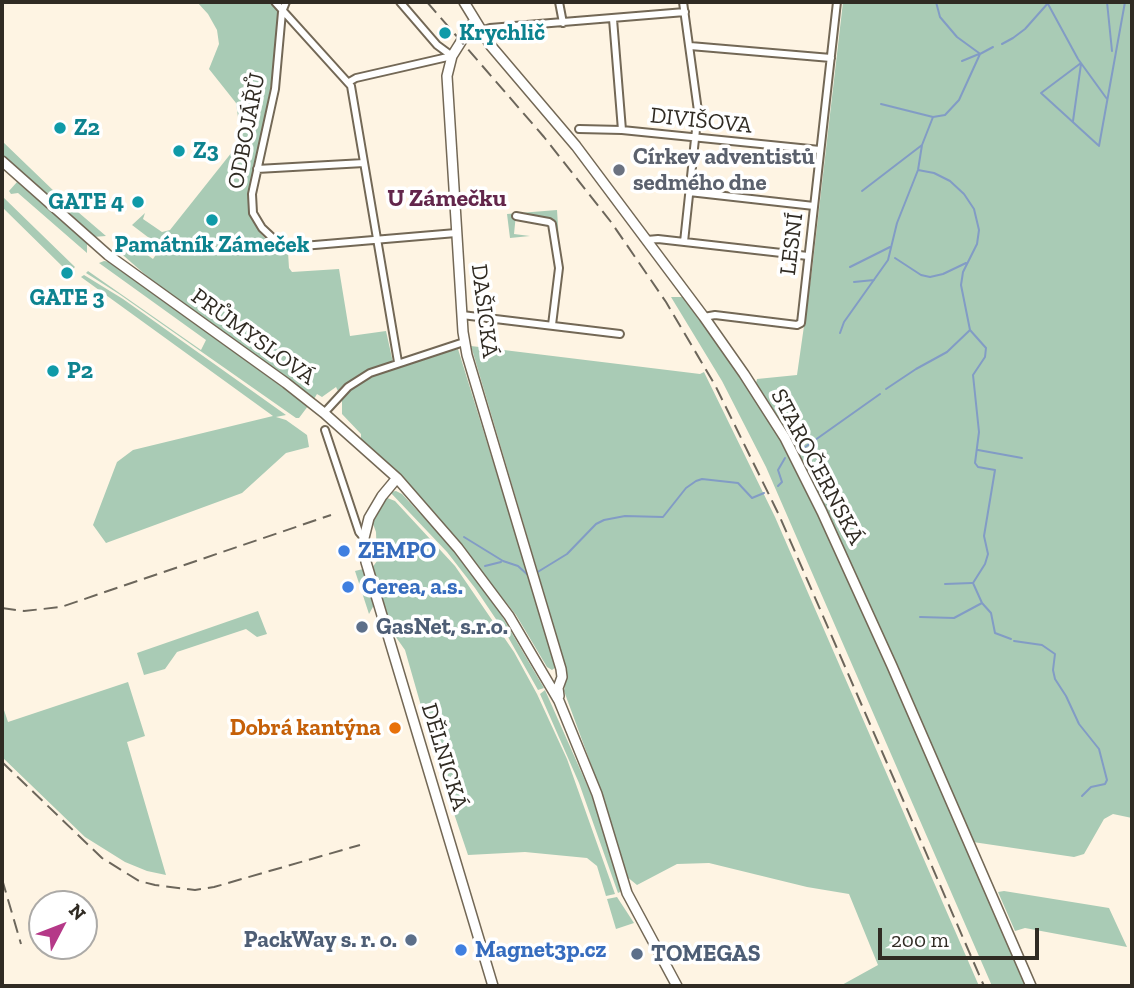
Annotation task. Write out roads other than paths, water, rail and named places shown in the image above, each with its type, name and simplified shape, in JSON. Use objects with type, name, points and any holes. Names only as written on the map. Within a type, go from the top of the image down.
[{"type":"main road","points":[[464,2],[474,21]]},
{"type":"main road","name":"DAŠICKÁ","points":[[474,21],[452,56],[447,81],[464,342],[560,665],[562,677],[551,684],[558,690],[564,713],[597,794],[611,844]]},
{"type":"main road","name":"STAROČERNSKÁ","points":[[474,21],[501,59],[576,146],[704,317],[762,400],[811,489],[892,666],[1031,986]]},
{"type":"main road","name":"PRŮMYSLOVÁ","points":[[2,161],[108,256],[324,413],[397,478],[430,513],[515,625],[551,684],[590,782],[611,844]]},
{"type":"main road","name":"DĚLNICKÁ","points":[[397,478],[371,512],[364,538],[368,571],[493,986]]},
{"type":"main road","name":"PRŮMYSLOVÁ","points":[[467,559],[533,664],[551,684]]},
{"type":"main road","points":[[611,844],[635,910],[677,986]]},
{"type":"street","points":[[275,2],[284,5],[349,82],[398,362]]},
{"type":"street","points":[[400,2],[437,45],[452,56]]},
{"type":"street","points":[[559,2],[563,23]]},
{"type":"street","points":[[683,2],[698,100],[684,242]]},
{"type":"street","name":"LESNÍ","points":[[704,317],[800,324],[837,2]]},
{"type":"street","name":"ODBOJÁŘŮ","points":[[284,5],[276,81],[251,194],[253,212],[269,237],[286,246],[376,240]]},
{"type":"street","points":[[480,31],[488,28],[685,12]]},
{"type":"street","points":[[613,19],[622,130]]},
{"type":"street","points":[[690,46],[831,58]]},
{"type":"street","points":[[349,82],[356,78],[452,56]]},
{"type":"street","name":"DIVIŠOVA","points":[[579,129],[622,130],[820,150]]},
{"type":"street","points":[[257,169],[364,163]]},
{"type":"street","points":[[689,192],[814,206]]},
{"type":"street","points":[[516,216],[552,224],[559,268],[552,325]]},
{"type":"street","points":[[376,240],[457,233]]},
{"type":"street","points":[[647,240],[808,256]]},
{"type":"street","points":[[462,315],[620,334]]},
{"type":"street","points":[[324,413],[351,384],[370,373],[464,342]]},
{"type":"street","name":"DĚLNICKÁ","points":[[325,430],[359,532],[364,538]]},
{"type":"waterway","points":[[936,2],[940,17],[957,37],[979,53]]},
{"type":"waterway","points":[[1002,44],[1025,29],[1049,2]]},
{"type":"waterway","points":[[1107,2],[1112,51]]},
{"type":"waterway","points":[[1099,146],[1125,2]]},
{"type":"waterway","points":[[1048,4],[1078,59],[1107,99]]},
{"type":"waterway","points":[[881,104],[933,117],[945,115],[959,100],[980,54],[993,47]]},
{"type":"waterway","points":[[962,61],[979,54]]},
{"type":"waterway","points":[[1081,63],[1041,93],[1098,145]]},
{"type":"waterway","points":[[1073,121],[1081,64]]},
{"type":"waterway","points":[[840,333],[844,322],[888,260],[897,223],[918,170],[922,145],[933,117]]},
{"type":"waterway","points":[[862,191],[922,145]]},
{"type":"waterway","points":[[886,389],[947,352],[970,330],[961,285],[963,272],[977,244],[979,230],[974,209],[964,194],[950,181],[934,173],[918,170]]},
{"type":"waterway","points":[[850,267],[890,247]]},
{"type":"waterway","points":[[895,258],[921,275],[930,277],[966,263]]},
{"type":"waterway","points":[[854,282],[874,280]]},
{"type":"waterway","points":[[970,330],[986,348],[985,357],[973,375],[979,432],[975,463],[978,467],[995,470],[984,536],[988,554],[973,583],[982,603],[991,613],[995,633],[1011,639]]},
{"type":"waterway","points":[[801,450],[880,394]]},
{"type":"waterway","points":[[978,450],[1022,458]]},
{"type":"waterway","points":[[778,486],[782,482],[778,470],[785,458]]},
{"type":"waterway","points":[[536,573],[567,554],[596,524],[604,520],[625,516],[663,517],[686,488],[696,481],[702,479],[738,483],[752,498],[764,493]]},
{"type":"waterway","points":[[464,537],[503,561],[518,566],[529,576]]},
{"type":"waterway","points":[[485,566],[501,562]]},
{"type":"waterway","points":[[945,584],[972,583]]},
{"type":"waterway","points":[[920,617],[954,618],[982,603]]},
{"type":"waterway","points":[[1014,641],[1042,645],[1055,654],[1055,679],[1079,724],[1099,749],[1107,780],[1105,784],[1091,787],[1082,796]]},
{"type":"railway","points":[[427,2],[544,137],[611,222],[666,302],[715,385],[779,515],[984,986]]},
{"type":"railway","points":[[2,608],[24,611],[61,607],[331,515]]},
{"type":"railway","points":[[2,762],[102,858],[139,881],[155,885],[195,890],[214,887],[360,845]]},
{"type":"railway","points":[[2,879],[21,944]]},
{"type":"place","name":"Krychlič","points":[[445,33]]},
{"type":"place","name":"Z2","points":[[60,128]]},
{"type":"place","name":"Z3","points":[[179,151]]},
{"type":"place","name":"Církev adventistů sedmého dne","points":[[619,170]]},
{"type":"place","name":"GATE 4","points":[[138,202]]},
{"type":"place","name":"Památník Zámeček","points":[[212,220]]},
{"type":"place","name":"GATE 3","points":[[67,273]]},
{"type":"place","name":"P2","points":[[53,371]]},
{"type":"place","name":"ZEMPO","points":[[344,551]]},
{"type":"place","name":"Cerea, a.s.","points":[[348,587]]},
{"type":"place","name":"GasNet, s.r.o.","points":[[362,627]]},
{"type":"place","name":"Dobrá kantýna","points":[[395,728]]},
{"type":"place","name":"PackWay s. r. o.","points":[[411,940]]},
{"type":"place","name":"Magnet3p.cz","points":[[461,950]]},
{"type":"place","name":"TOMEGAS","points":[[637,954]]},
{"type":"district","name":"U Zámečku","points":[[447,199]]}]
